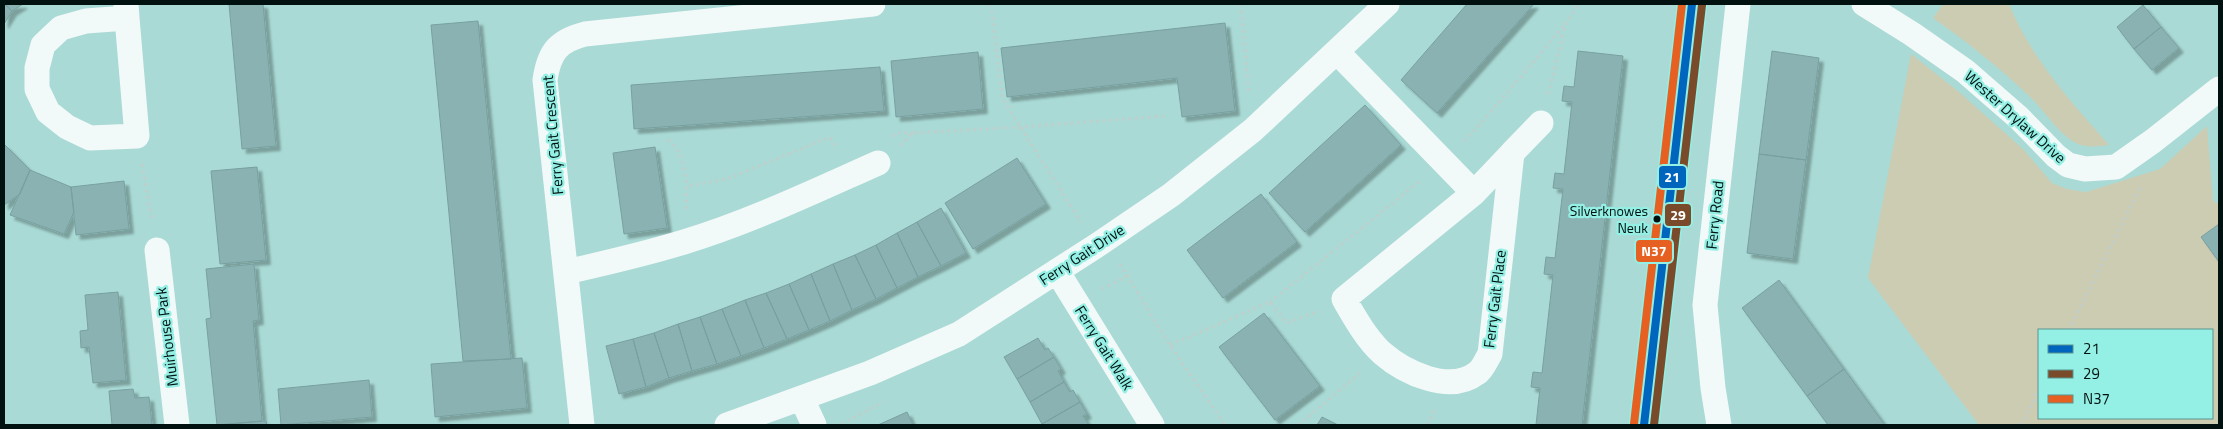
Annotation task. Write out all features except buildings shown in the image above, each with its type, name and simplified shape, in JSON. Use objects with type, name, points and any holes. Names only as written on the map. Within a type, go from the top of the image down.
[{"type":"main road","points":[[1644,425],[1692,4]]},
{"type":"street","name":"Ferry Gait Crescent","points":[[582,425],[545,80],[554,49],[574,37],[585,34],[873,4]]},
{"type":"street","name":"Ferry Gait Drive","points":[[727,425],[870,373],[959,334],[1100,244],[1171,195],[1253,130],[1386,4]]},
{"type":"street","name":"Ferry Road","points":[[1719,425],[1712,388],[1705,305],[1738,4]]},
{"type":"street","name":"Wester Drylaw Drive","points":[[1864,4],[1912,34],[1965,71],[2019,118],[2056,156],[2068,165],[2085,169],[2116,166],[2153,141],[2219,89]]},
{"type":"street","points":[[127,11],[136,136],[90,138],[75,131],[48,112],[37,89],[37,68],[43,45],[61,28],[86,20],[127,11]]},
{"type":"street","points":[[1337,52],[1474,193]]},
{"type":"street","points":[[1344,299],[1474,193],[1541,123]]},
{"type":"street","points":[[566,272],[686,242],[799,197],[881,152]]},
{"type":"street","name":"Ferry Gait Place","points":[[1344,299],[1368,337],[1383,354],[1424,377],[1444,383],[1462,382],[1479,372],[1490,354],[1512,154]]},
{"type":"street","name":"Muirhouse Park","points":[[157,250],[177,425]]},
{"type":"street","name":"Ferry Gait Walk","points":[[1057,271],[1152,425]]},
{"type":"street","points":[[802,399],[814,425]]},
{"type":"path","points":[[991,4],[1002,98],[1225,425]]},
{"type":"path","points":[[1241,4],[1253,130]]},
{"type":"path","points":[[1541,123],[1566,23],[1579,4]]},
{"type":"path","points":[[881,152],[900,133],[1022,127],[1164,116]]},
{"type":"path","points":[[881,152],[914,132]]},
{"type":"path","points":[[136,136],[157,250]]},
{"type":"path","points":[[687,186],[727,179],[830,137],[841,157]]},
{"type":"path","points":[[668,140],[676,147],[682,159],[687,186],[686,242]]},
{"type":"path","points":[[2070,329],[2148,173],[2153,141]]},
{"type":"path","points":[[1170,345],[1270,302],[1287,322],[1322,310],[1344,299]]},
{"type":"path","points":[[1299,425],[1383,354]]},
{"type":"path","points":[[2021,425],[2038,390]]},
{"type":"green space","points":[[1943,4],[2009,4],[2028,43],[2040,61],[2109,145],[2082,145],[2064,135],[2035,102],[2006,75],[1933,18]]},
{"type":"green space","points":[[1911,54],[1959,92],[2023,149],[2052,183],[2067,189],[2086,192],[2160,169],[2207,126],[2213,201],[2219,204],[2219,425],[1979,425],[1868,278]]},
{"type":"transit line","name":"N37","points":[[1634,424],[1682,4]]},
{"type":"transit line","name":"21","points":[[1644,425],[1692,4]]},
{"type":"transit line","name":"29","points":[[1654,425],[1702,5]]},
{"type":"place","name":"Silverknowes Neuk","points":[[1657,219]]}]
